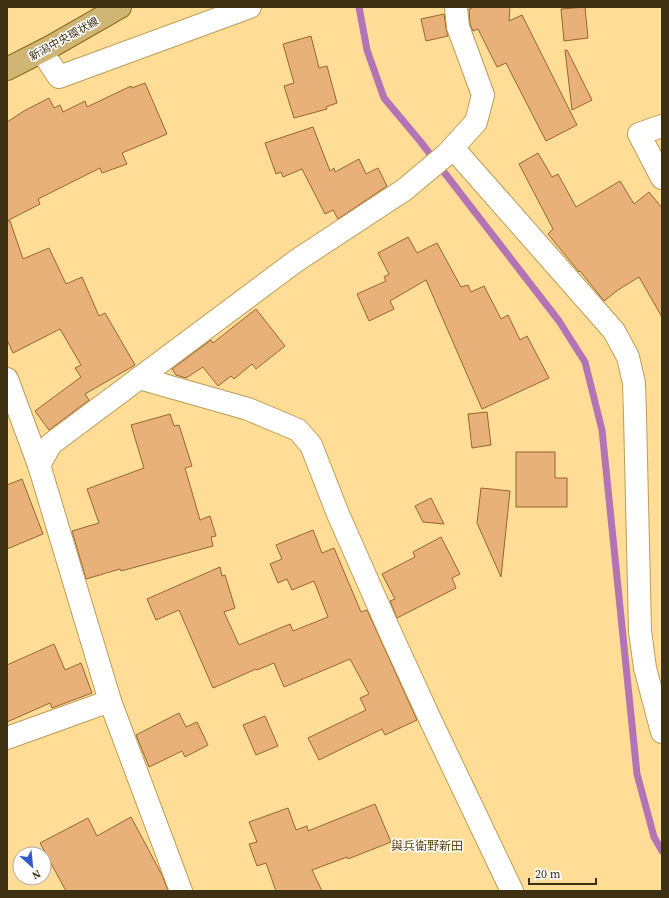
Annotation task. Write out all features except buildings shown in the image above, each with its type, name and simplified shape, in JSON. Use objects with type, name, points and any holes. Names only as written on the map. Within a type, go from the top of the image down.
[{"type":"main road","name":"新潟中央環状線","points":[[7,70],[42,52],[120,7]]},
{"type":"street","points":[[42,52],[59,78],[250,7]]},
{"type":"street","points":[[38,465],[51,444],[296,261],[404,190],[450,151],[476,122],[484,95],[458,27],[456,7]]},
{"type":"street","points":[[662,126],[639,134],[662,178]]},
{"type":"street","points":[[450,151],[614,331],[628,356],[634,383],[640,631],[645,668],[662,732]]},
{"type":"street","points":[[139,378],[248,409],[298,430],[311,445],[338,514],[391,634],[512,891]]},
{"type":"street","points":[[7,379],[38,465],[110,701],[181,891]]},
{"type":"street","points":[[7,738],[110,701]]},
{"type":"waterway","points":[[359,7],[367,50],[384,98],[420,141],[559,321],[585,362],[602,430],[637,774],[654,837],[662,851]]},
{"type":"district","name":"與兵衛野新田","points":[[427,846]]}]
